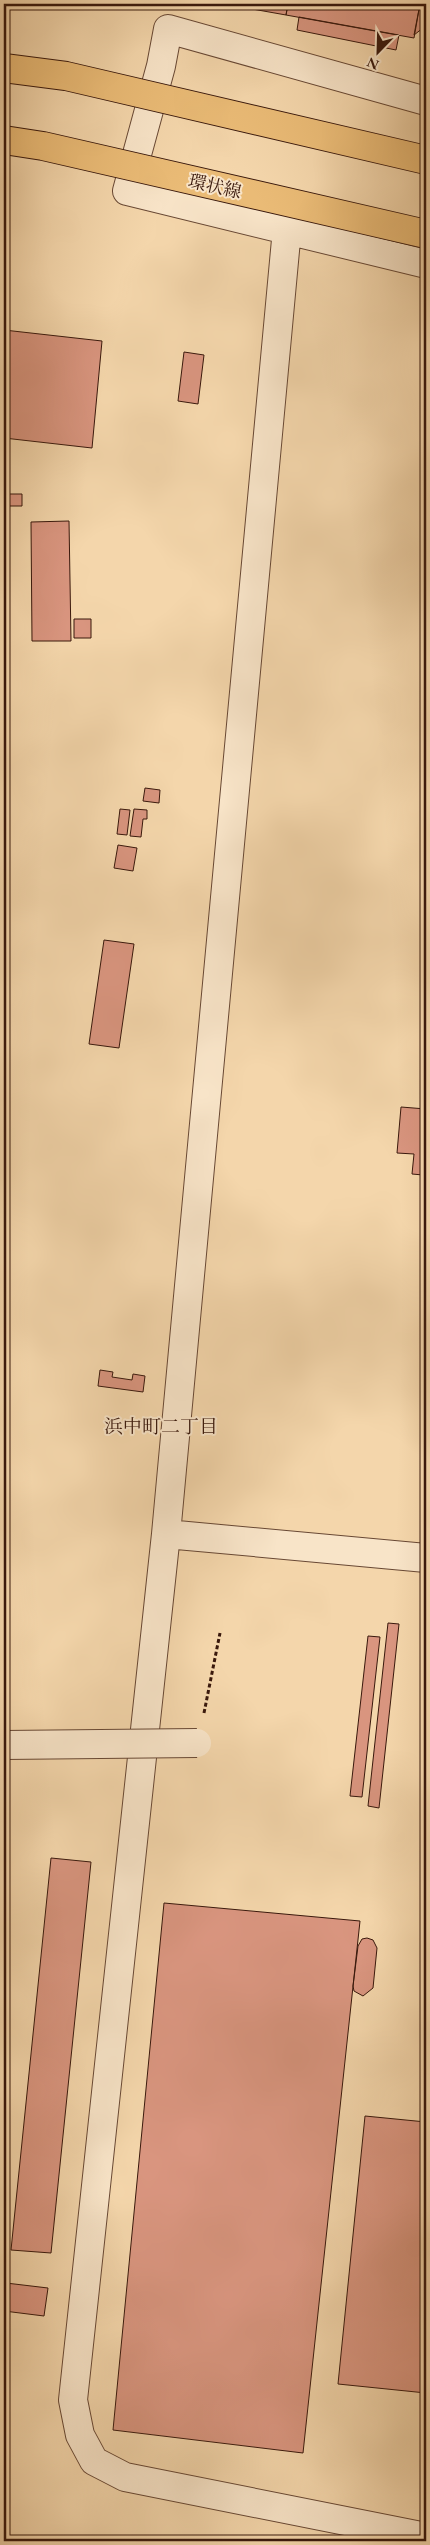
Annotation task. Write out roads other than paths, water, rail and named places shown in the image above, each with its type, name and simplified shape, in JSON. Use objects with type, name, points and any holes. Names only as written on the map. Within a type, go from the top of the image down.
[{"type":"main road","points":[[4,68],[66,76],[426,160]]},
{"type":"main road","name":"環状線","points":[[4,140],[43,146],[426,234]]},
{"type":"street","points":[[426,101],[168,29],[161,66],[127,191],[426,264]]},
{"type":"street","points":[[287,229],[166,1534],[73,2400],[80,2435],[94,2461],[125,2477],[416,2538]]},
{"type":"street","points":[[166,1534],[426,1558]]},
{"type":"street","points":[[4,1745],[197,1743]]},
{"type":"district","name":"浜中町二丁目","points":[[161,1426]]}]
